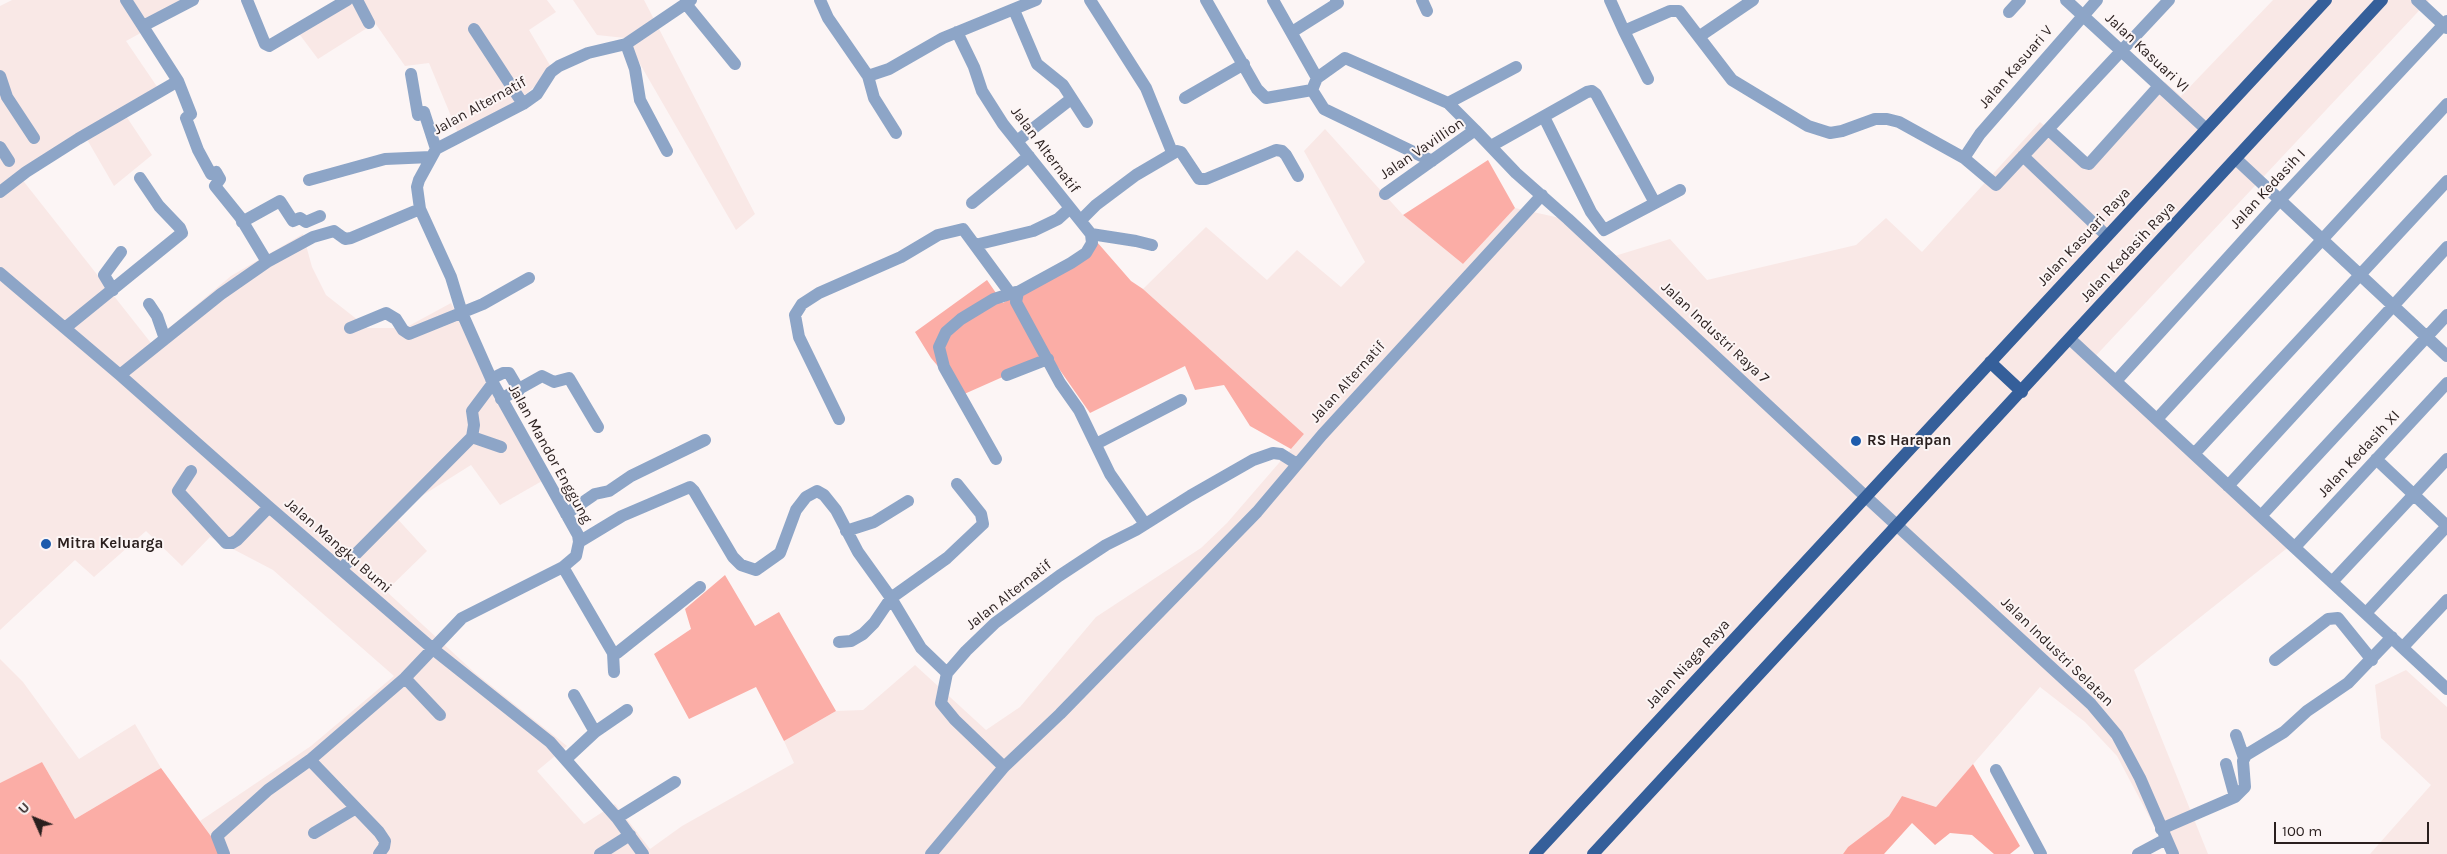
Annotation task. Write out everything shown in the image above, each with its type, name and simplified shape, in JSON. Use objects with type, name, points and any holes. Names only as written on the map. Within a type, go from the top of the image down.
[{"type":"main road","name":"Jalan Kasuari Raya","points":[[1865,496],[2326,0]]},
{"type":"main road","name":"Jalan Kedasih Raya","points":[[1898,526],[2382,0]]},
{"type":"main road","points":[[1990,362],[2022,392]]},
{"type":"main road","name":"Jalan Niaga Raya","points":[[1535,854],[1865,496]]},
{"type":"main road","points":[[1593,854],[1898,526]]},
{"type":"street","points":[[126,0],[178,81],[191,114],[186,118],[198,150],[211,174],[216,172],[220,179],[215,186],[242,222],[267,262]]},
{"type":"street","points":[[143,26],[193,0]]},
{"type":"street","points":[[247,0],[264,44],[269,46],[347,0]]},
{"type":"street","points":[[357,0],[369,23]]},
{"type":"street","points":[[820,0],[828,18],[868,76],[874,98],[896,134]]},
{"type":"street","points":[[868,76],[889,68],[943,38],[1016,5],[1036,0]]},
{"type":"street","points":[[1090,0],[1146,88],[1172,152]]},
{"type":"street","points":[[1206,0],[1257,89],[1266,98],[1315,84],[1338,61],[1347,59],[1448,103],[1476,130]]},
{"type":"street","points":[[1273,0],[1292,32],[1324,109],[1432,161]]},
{"type":"street","points":[[1292,32],[1338,3],[1336,0]]},
{"type":"street","points":[[1610,0],[1648,79]]},
{"type":"street","points":[[1700,36],[1753,0]]},
{"type":"street","points":[[2009,12],[2020,0]]},
{"type":"street","name":"Jalan Kasuari VI","points":[[2066,0],[2206,129]]},
{"type":"street","name":"Jalan Kasuari V","points":[[1964,158],[1980,134],[2097,0]]},
{"type":"street","points":[[1624,31],[1674,10],[1683,14],[1700,36],[1710,55],[1732,80],[1808,126],[1830,133],[1842,131],[1875,119],[1887,118],[1915,129],[1964,158],[1996,185],[2169,0]]},
{"type":"street","points":[[2417,0],[2446,24]]},
{"type":"street","points":[[689,2],[735,64]]},
{"type":"street","name":"Jalan Alternatif","points":[[420,209],[417,187],[433,153],[523,104],[537,94],[551,72],[559,66],[588,53],[613,49],[626,44],[689,2]]},
{"type":"street","points":[[1016,5],[1037,64],[1045,72],[1057,78],[1088,122]]},
{"type":"street","name":"Jalan Kedasih I","points":[[2116,381],[2280,200],[2446,24]]},
{"type":"street","points":[[474,30],[523,104]]},
{"type":"street","name":"Jalan Alternatif","points":[[957,32],[974,67],[982,92],[1016,141],[1091,234]]},
{"type":"street","points":[[626,44],[635,69],[638,95],[667,151]]},
{"type":"street","points":[[1185,98],[1244,64]]},
{"type":"street","points":[[1448,103],[1516,67]]},
{"type":"street","points":[[309,180],[385,159],[433,153],[424,112],[418,115],[411,74]]},
{"type":"street","points":[[0,76],[7,97],[34,138]]},
{"type":"street","points":[[0,192],[26,172],[78,139],[178,81]]},
{"type":"street","points":[[2049,130],[2085,163],[2089,164],[2159,86]]},
{"type":"street","points":[[1491,146],[1587,92],[1592,91],[1596,94],[1655,203]]},
{"type":"street","points":[[1016,141],[1071,99]]},
{"type":"street","points":[[2157,419],[2447,104]]},
{"type":"street","points":[[1544,116],[1595,219],[1604,230],[1680,190]]},
{"type":"street","name":"Jalan Vavillion","points":[[1385,194],[1476,130],[1516,173],[1542,195]]},
{"type":"street","points":[[0,147],[9,161]]},
{"type":"street","points":[[1080,220],[1096,205],[1136,175],[1172,152],[1181,152],[1192,172],[1198,179],[1202,179],[1266,153],[1280,150],[1286,155],[1298,176]]},
{"type":"street","points":[[972,203],[1029,156]]},
{"type":"street","points":[[2023,156],[2107,236]]},
{"type":"street","points":[[2236,159],[2447,356]]},
{"type":"street","points":[[65,328],[182,233],[180,228],[159,206],[140,178]]},
{"type":"street","points":[[2194,454],[2447,181]]},
{"type":"street","name":"Jalan Alternatif","points":[[931,854],[1004,766],[1060,714],[1257,512],[1296,464],[1542,195]]},
{"type":"street","name":"Jalan Industri Raya 7","points":[[1542,195],[1898,526]]},
{"type":"street","points":[[242,222],[280,201],[292,221],[300,218],[306,222],[320,216]]},
{"type":"street","points":[[120,375],[267,262],[313,237],[336,231],[345,240],[420,209]]},
{"type":"street","name":"Jalan Mandor Enggung","points":[[224,854],[217,836],[268,790],[310,760],[405,678],[433,649],[445,633],[466,615],[562,567],[576,556],[579,542],[566,514],[492,381],[462,312],[451,277],[420,209]]},
{"type":"street","points":[[975,245],[1034,231],[1058,219],[1069,209]]},
{"type":"street","points":[[839,419],[799,337],[795,321],[798,309],[820,293],[901,257],[947,231],[963,229],[1014,292],[1016,302],[1096,444],[1110,474],[1145,524]]},
{"type":"street","points":[[996,459],[944,367],[939,347],[946,332],[977,308],[1072,263],[1086,253],[1092,243],[1091,234],[1129,239],[1152,245]]},
{"type":"street","points":[[2228,486],[2447,247]]},
{"type":"street","points":[[113,290],[104,279],[104,275],[121,252]]},
{"type":"street","name":"Jalan Mangku Bumi","points":[[0,273],[120,375],[433,649],[550,742],[616,818],[643,854]]},
{"type":"street","points":[[350,328],[386,313],[396,319],[403,330],[409,334],[483,304],[529,278]]},
{"type":"street","points":[[149,304],[157,316],[165,339]]},
{"type":"street","points":[[2261,516],[2447,315]]},
{"type":"street","points":[[2070,339],[2446,686]]},
{"type":"street","points":[[1007,375],[1048,359]]},
{"type":"street","points":[[341,569],[472,437],[474,425],[472,411],[492,381],[503,373],[509,373],[519,390]]},
{"type":"street","points":[[501,399],[542,376],[554,382],[569,378],[598,427]]},
{"type":"street","name":"Jalan Kedasih XI","points":[[2295,547],[2447,383]]},
{"type":"street","points":[[1096,444],[1181,400]]},
{"type":"street","points":[[472,437],[501,447]]},
{"type":"street","points":[[566,514],[595,494],[609,491],[631,476],[704,440]]},
{"type":"street","name":"Jalan Alternatif","points":[[946,673],[995,623],[1086,557],[1145,524],[1202,488],[1265,454],[1281,454],[1296,464]]},
{"type":"street","points":[[2366,613],[2447,526],[2376,459]]},
{"type":"street","points":[[2332,582],[2447,459]]},
{"type":"street","points":[[191,471],[178,491],[226,543],[232,544],[237,540],[269,507]]},
{"type":"street","points":[[839,642],[851,641],[863,634],[874,623],[891,598],[948,558],[983,524],[981,514],[957,484]]},
{"type":"street","points":[[579,542],[622,516],[690,487],[694,490],[733,557],[748,569],[756,570],[780,553],[801,501],[817,491],[824,494],[836,510],[858,552],[891,598],[921,648],[946,673],[942,705],[1004,766]]},
{"type":"street","points":[[846,531],[874,522],[908,500]]},
{"type":"street","name":"Jalan Industri Selatan","points":[[1898,526],[2091,704],[2116,735],[2140,778],[2173,854]]},
{"type":"street","points":[[562,567],[614,653],[614,672]]},
{"type":"street","points":[[614,653],[617,653],[700,587]]},
{"type":"street","points":[[2402,647],[2447,600]]},
{"type":"street","points":[[2275,660],[2328,619],[2338,618],[2372,660]]},
{"type":"street","points":[[2244,758],[2284,732],[2307,711],[2348,683],[2392,637]]},
{"type":"street","points":[[405,678],[440,715]]},
{"type":"street","points":[[574,695],[595,732]]},
{"type":"street","points":[[566,759],[595,732],[626,710]]},
{"type":"street","points":[[2138,854],[2164,834],[2235,797],[2245,787],[2244,758],[2236,735]]},
{"type":"street","points":[[310,760],[379,832],[385,841],[384,847],[379,854]]},
{"type":"street","points":[[2226,764],[2235,797]]},
{"type":"street","points":[[1996,770],[2041,854]]},
{"type":"street","points":[[616,818],[675,782]]},
{"type":"street","points":[[314,833],[356,808]]},
{"type":"street","points":[[600,854],[630,836]]},
{"type":"shaded area","points":[[12,0],[201,0],[126,41],[160,91],[124,113],[152,155],[114,186],[85,136],[21,178],[151,343],[231,276],[303,234],[312,267],[326,295],[368,328],[405,328],[451,303],[542,481],[500,505],[471,465],[393,514],[427,551],[386,591],[474,672],[567,746],[537,771],[584,824],[615,804],[650,849],[682,826],[794,763],[784,741],[836,711],[863,710],[915,665],[986,730],[1020,707],[1096,617],[1201,548],[1227,523],[1304,434],[1143,289],[1206,227],[1267,280],[1297,250],[1341,287],[1365,262],[1304,151],[1325,129],[1403,215],[1463,264],[1515,208],[1560,218],[1605,259],[1670,239],[1707,280],[1856,245],[1886,218],[1922,252],[2040,122],[2089,164],[2165,82],[2181,96],[2273,0],[2429,0],[2089,363],[2291,545],[2134,670],[2208,854],[2169,854],[2117,756],[2085,722],[2040,687],[1936,807],[1902,796],[1889,816],[1848,847],[1843,854],[224,854],[200,821],[311,746],[394,676],[273,570],[210,537],[182,566],[146,531],[94,577],[75,560],[0,630],[0,6]]},
{"type":"shaded area","points":[[341,0],[547,0],[556,12],[529,30],[551,67],[541,81],[512,106],[458,133],[429,63],[405,66],[375,23],[318,59],[297,31]]},
{"type":"shaded area","points":[[573,0],[644,0],[755,214],[736,230],[625,38],[597,35]]},
{"type":"shaded area","points":[[1488,160],[1515,208],[1463,264],[1403,215]]},
{"type":"shaded area","points":[[1097,242],[1131,281],[1143,289],[1304,434],[1291,449],[1250,426],[1224,385],[1195,390],[1185,366],[1090,413],[1050,356],[962,395],[931,358],[915,332],[987,280],[1003,303]]},
{"type":"shaded area","points":[[725,575],[755,626],[779,612],[836,711],[784,741],[756,687],[689,719],[654,654],[691,629],[685,609]]},
{"type":"shaded area","points":[[0,659],[23,682],[79,759],[135,724],[161,768],[75,819],[42,762],[0,783]]},
{"type":"shaded area","points":[[2406,670],[2447,707],[2447,854],[2370,854],[2431,785],[2381,738],[2375,685]]},
{"type":"shaded area","points":[[42,762],[75,819],[161,768],[224,854],[0,854],[0,783]]},
{"type":"shaded area","points":[[1973,764],[2020,846],[2010,854],[1994,854],[1972,835],[1950,833],[1935,845],[1912,823],[1884,854],[1843,854],[1848,847],[1889,816],[1902,796],[1936,807]]},
{"type":"place","name":"RS Harapan","points":[[1856,441]]},
{"type":"place","name":"Mitra Keluarga","points":[[46,544]]}]
